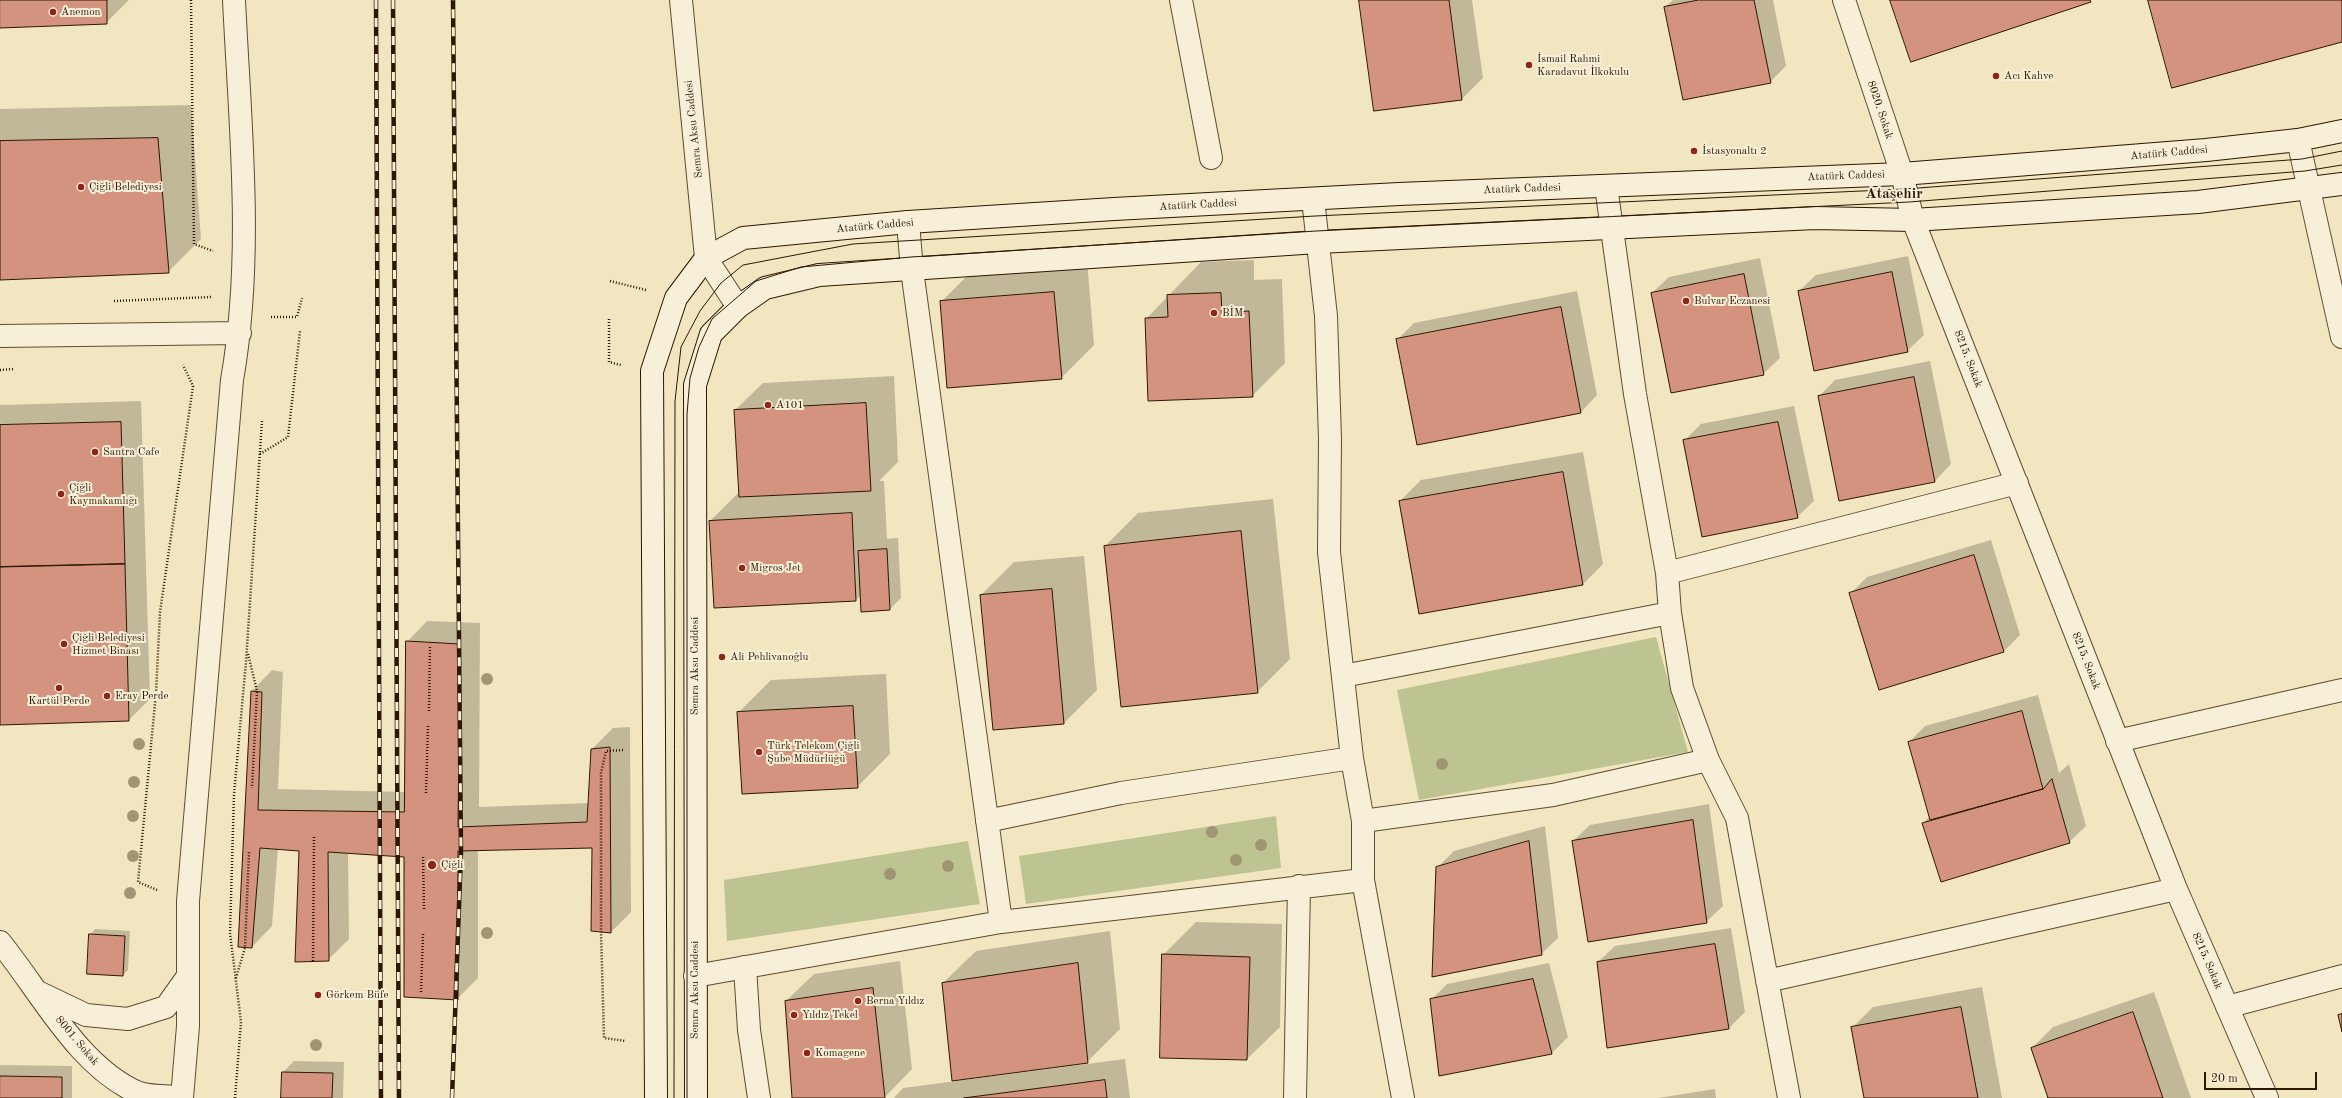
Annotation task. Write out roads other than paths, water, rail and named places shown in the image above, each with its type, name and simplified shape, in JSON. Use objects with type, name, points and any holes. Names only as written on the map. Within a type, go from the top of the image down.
[{"type":"street","points":[[182,1097],[187,1033],[188,901],[232,380],[240,333],[245,238],[234,0]]},
{"type":"street","name":"Semra Aksu Caddesi","points":[[681,0],[706,258],[738,307],[711,334],[695,385],[696,1098]]},
{"type":"street","points":[[1181,0],[1211,158]]},
{"type":"street","name":"8020. Sokak","points":[[1844,0],[1902,174],[1913,220]]},
{"type":"street","name":"Atatürk Caddesi","points":[[706,258],[743,238],[908,222],[1313,199],[1902,174],[2206,150],[2298,140],[2342,131]]},
{"type":"street","points":[[2298,140],[2342,337]]},
{"type":"street","points":[[738,307],[766,288],[818,275],[912,270],[1318,242],[1815,218],[1913,220],[2198,202],[2342,184]]},
{"type":"street","points":[[1606,186],[1610,228],[1635,394],[1668,572],[1670,613],[1682,688],[1708,760],[1737,818],[1789,1098]]},
{"type":"street","points":[[1313,199],[1326,316],[1330,439],[1329,552],[1352,758],[1363,821],[1363,880],[1402,1098]]},
{"type":"street","name":"8215. Sokak","points":[[1913,220],[2176,889],[2267,1098]]},
{"type":"street","points":[[908,222],[912,270],[1001,922]]},
{"type":"street","points":[[656,1098],[652,371],[676,298],[706,258]]},
{"type":"street","points":[[0,336],[240,333]]},
{"type":"street","points":[[1668,572],[2016,483]]},
{"type":"street","points":[[1343,676],[1670,613]]},
{"type":"street","points":[[2117,741],[2342,690]]},
{"type":"street","points":[[987,821],[1121,793],[1352,758]]},
{"type":"street","points":[[1363,821],[1553,795],[1708,760]]},
{"type":"street","points":[[695,976],[1001,922],[1299,886],[1363,880]]},
{"type":"street","points":[[1295,1098],[1299,886]]},
{"type":"street","points":[[1767,981],[2176,889]]},
{"type":"street","name":"8001. Sokak","points":[[0,942],[36,991],[96,1066],[140,1093],[182,1097]]},
{"type":"street","points":[[745,967],[750,1030],[759,1098]]},
{"type":"street","points":[[36,991],[86,1014],[128,1019],[166,1007],[188,976]]},
{"type":"street","points":[[2227,1007],[2342,976]]},
{"type":"tram line","points":[[674,1098],[675,401],[681,347],[700,311],[721,283],[743,265],[853,244],[1315,216],[1905,189],[2302,159],[2342,151]]},
{"type":"tram line","points":[[687,1098],[687,414],[690,378],[699,347],[712,319],[756,281],[801,267],[911,257],[1316,231],[1909,202],[2305,171],[2342,165]]},
{"type":"railway","points":[[376,0],[381,1098]]},
{"type":"railway","points":[[393,0],[399,1098]]},
{"type":"railway","points":[[452,1098],[461,851],[453,0]]},
{"type":"place","name":"Anemon","points":[[53,12]]},
{"type":"place","name":"İsmail Rahmi Karadavut İlkokulu","points":[[1529,65]]},
{"type":"place","name":"Acı Kahve","points":[[1996,76]]},
{"type":"place","name":"İstasyonaltı 2","points":[[1694,151]]},
{"type":"place","name":"Çiğli Belediyesi","points":[[81,187]]},
{"type":"place","name":"Bulvar Eczanesi","points":[[1686,301]]},
{"type":"place","name":"BİM","points":[[1214,313]]},
{"type":"place","name":"A101","points":[[768,405]]},
{"type":"place","name":"Santra Cafe","points":[[95,452]]},
{"type":"place","name":"Çiğli Kaymakamlığı","points":[[61,494]]},
{"type":"place","name":"Migros Jet","points":[[742,568]]},
{"type":"place","name":"Çiğli Belediyesi Hizmet Binası","points":[[64,644]]},
{"type":"place","name":"Ali Pehlivanoğlu","points":[[722,657]]},
{"type":"place","name":"Kartül Perde","points":[[59,688]]},
{"type":"place","name":"Eray Perde","points":[[107,696]]},
{"type":"place","name":"Türk Telekom Çiğli Şube Müdürlüğü","points":[[759,752]]},
{"type":"place","name":"Çiğli","points":[[432,865]]},
{"type":"place","name":"Görkem Büfe","points":[[318,995]]},
{"type":"place","name":"Berna Yıldız","points":[[858,1001]]},
{"type":"place","name":"Yıldız Tekel","points":[[794,1015]]},
{"type":"place","name":"Komagene","points":[[807,1053]]},
{"type":"district","name":"Ataşehir","points":[[1894,194]]}]
